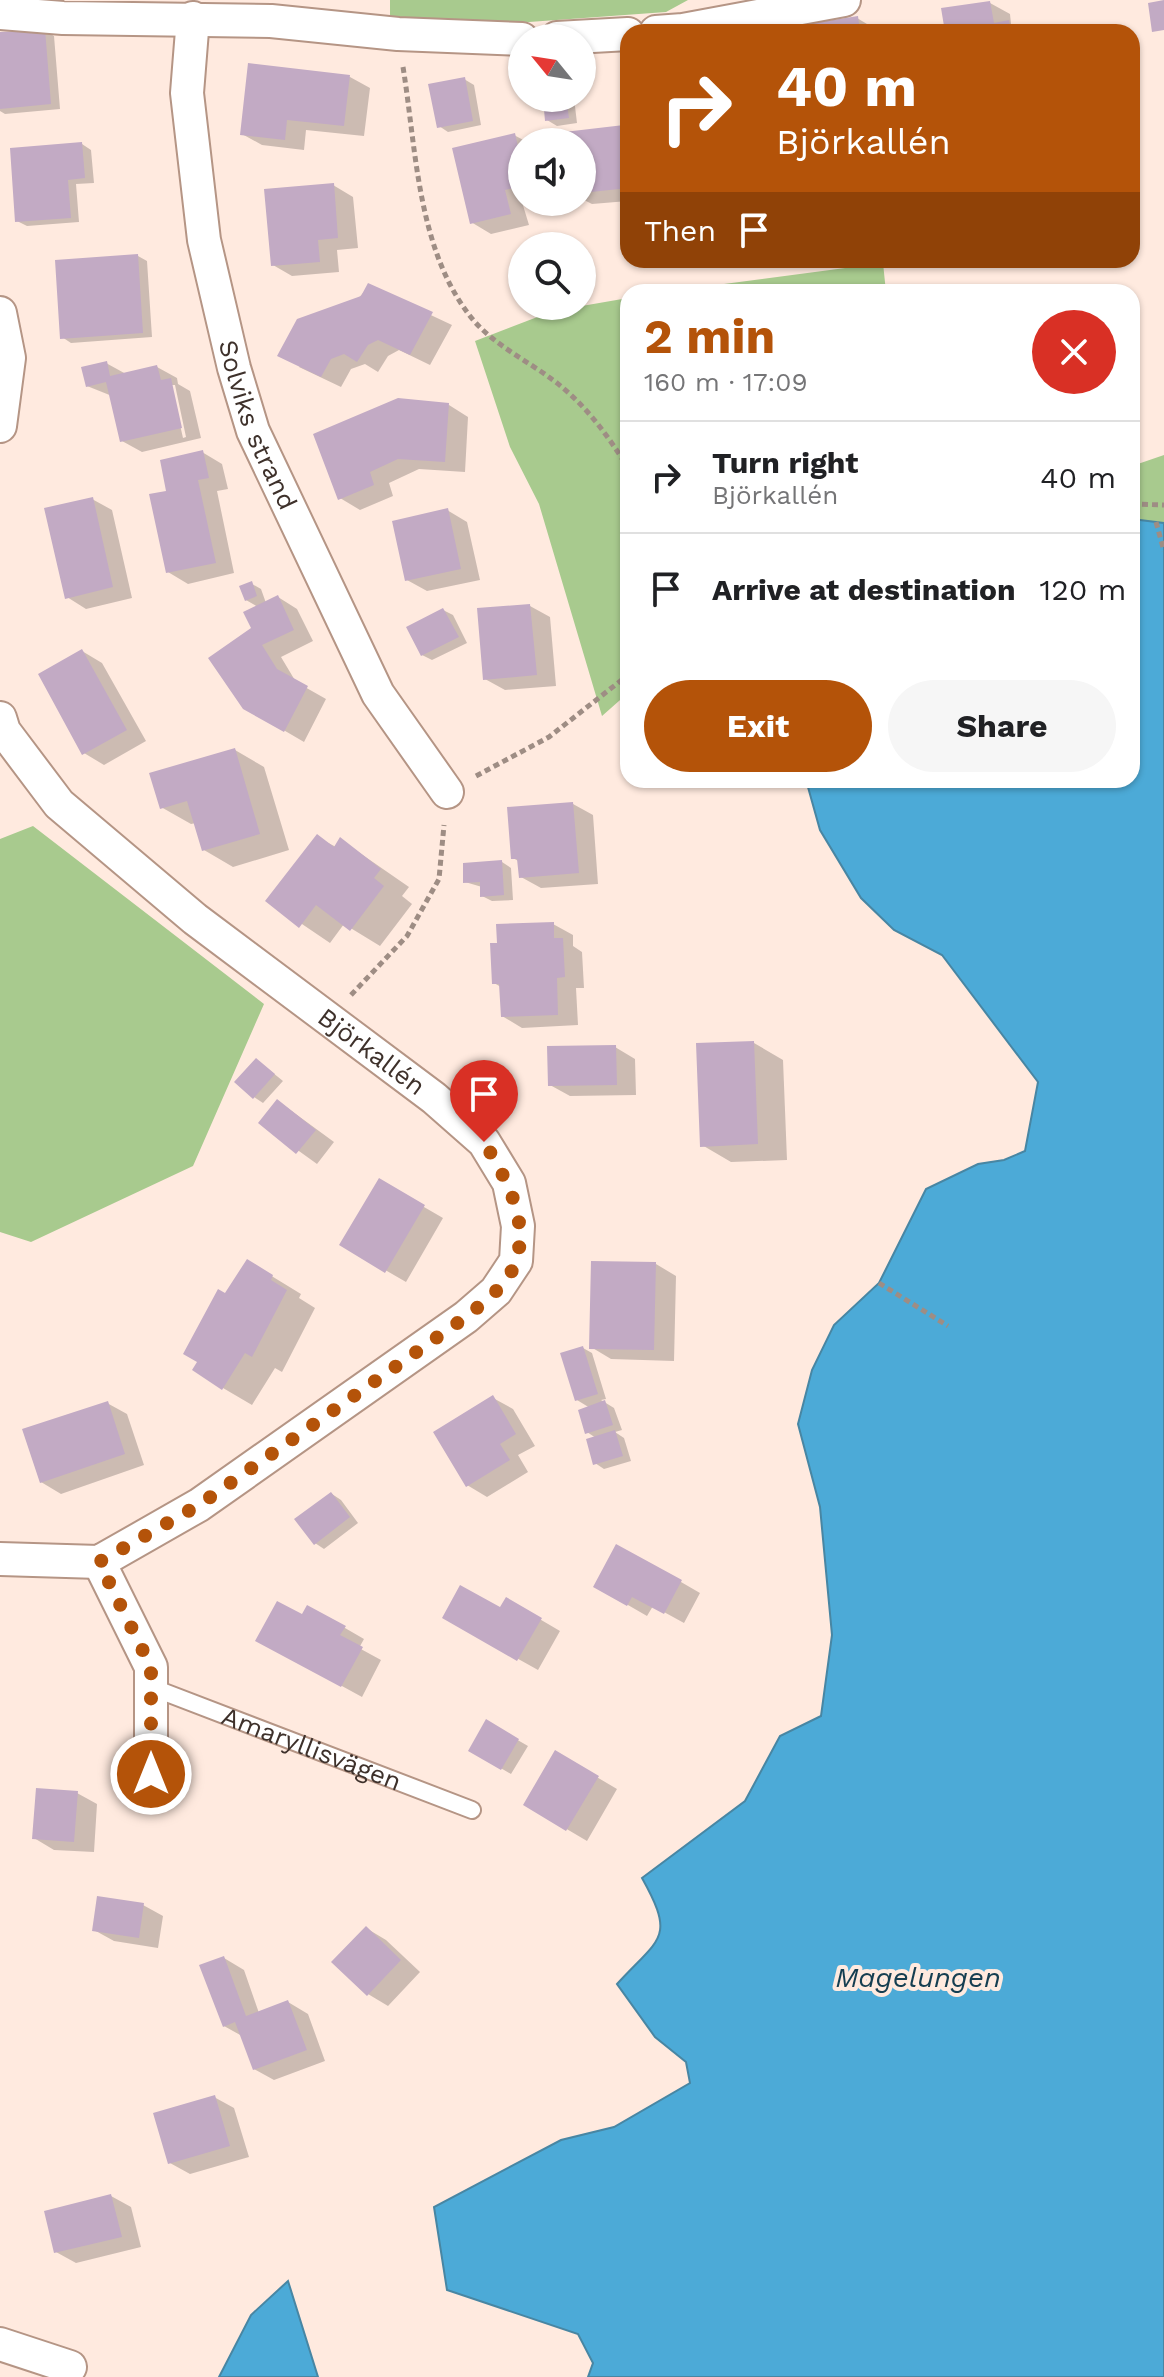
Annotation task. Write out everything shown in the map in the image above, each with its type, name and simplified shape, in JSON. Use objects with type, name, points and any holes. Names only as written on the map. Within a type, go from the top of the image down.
[{"type":"street","points":[[715,24],[844,0]]},
{"type":"street","points":[[0,13],[63,18],[271,21],[398,34],[508,38]]},
{"type":"street","name":"Solviks strand","points":[[193,18],[187,93],[204,240],[234,368],[253,431],[378,694],[447,792]]},
{"type":"street","points":[[596,36],[620,34]]},
{"type":"street","points":[[0,313],[9,358],[0,426]]},
{"type":"street","name":"Björkallén","points":[[0,718],[4,731],[59,804],[195,919],[434,1098],[484,1142],[509,1183],[518,1226],[516,1261],[496,1291],[466,1317],[199,1505],[99,1562]]},
{"type":"street","points":[[0,1559],[99,1562],[151,1667],[151,1774]]},
{"type":"street","points":[[0,2344],[70,2367]]},
{"type":"lane","name":"Amaryllisvägen","points":[[151,1687],[472,1810]]},
{"type":"path","points":[[398,34],[431,243],[467,313],[509,351],[554,381],[601,424],[620,455]]},
{"type":"path","points":[[1140,504],[1164,505]]},
{"type":"path","points":[[1156,522],[1164,551]]},
{"type":"path","points":[[329,1019],[407,936],[439,879],[447,792],[549,737],[620,681]]},
{"type":"path","points":[[879,1283],[948,1326]]},
{"type":"green space","points":[[390,0],[688,0],[666,12],[529,22],[390,17]]},
{"type":"green space","points":[[845,268],[884,268],[885,284],[724,284]]},
{"type":"green space","points":[[620,299],[620,700],[602,716],[539,504],[510,447],[475,341],[530,320],[596,320],[596,304]]},
{"type":"green space","points":[[1164,455],[1164,523],[1140,520],[1140,463]]},
{"type":"green space","points":[[33,826],[264,1004],[193,1166],[31,1242],[0,1232],[0,839]]},
{"type":"water","name":"Magelungen","points":[[1140,520],[1164,523],[1164,2377],[588,2377],[593,2363],[578,2334],[447,2290],[434,2207],[561,2140],[614,2127],[690,2083],[686,2062],[655,2037],[617,1984],[653,1946],[658,1936],[658,1914],[642,1878],[745,1801],[780,1736],[821,1716],[832,1635],[820,1507],[798,1424],[812,1370],[834,1325],[879,1283],[926,1189],[978,1164],[1004,1160],[1025,1151],[1038,1082],[942,955],[894,930],[861,898],[820,830],[808,788],[1140,788]]},
{"type":"water","points":[[288,2281],[318,2377],[219,2377],[251,2315]]},
{"type":"building","points":[[1164,0],[1164,30],[1152,32],[1148,3]]},
{"type":"building","points":[[990,1],[994,23],[1009,20],[1010,24],[944,24],[941,8]]},
{"type":"building","points":[[858,16],[859,24],[814,24]]},
{"type":"building","points":[[45,29],[51,104],[0,109],[0,32]]},
{"type":"building","points":[[248,63],[350,75],[344,126],[287,120],[285,140],[240,135]]},
{"type":"building","points":[[465,77],[473,121],[437,128],[428,84]]},
{"type":"building","points":[[544,112],[568,112],[569,118],[545,121]]},
{"type":"building","points":[[620,125],[620,189],[596,191],[596,128]]},
{"type":"building","points":[[508,135],[508,189],[505,190],[508,215],[470,224],[452,148]]},
{"type":"building","points":[[82,142],[85,178],[68,180],[71,218],[15,222],[10,148]]},
{"type":"building","points":[[334,183],[338,238],[318,240],[320,262],[271,266],[264,189]]},
{"type":"building","points":[[138,254],[143,333],[60,339],[55,260]]},
{"type":"building","points":[[368,283],[433,312],[410,355],[378,340],[368,345],[357,362],[344,354],[331,359],[321,377],[277,356],[297,319],[361,296]]},
{"type":"building","points":[[107,361],[110,376],[157,365],[161,380],[171,378],[182,428],[120,442],[106,382],[86,387],[81,367]]},
{"type":"building","points":[[398,398],[449,403],[445,462],[398,459],[370,472],[374,485],[338,500],[313,434]]},
{"type":"building","points":[[203,450],[209,478],[198,480],[216,563],[166,573],[149,494],[166,491],[160,460]]},
{"type":"building","points":[[93,497],[113,587],[65,599],[44,508]]},
{"type":"building","points":[[448,508],[461,569],[405,581],[392,521]]},
{"type":"building","points":[[252,581],[257,596],[245,601],[239,586]]},
{"type":"building","points":[[278,595],[294,630],[262,645],[277,669],[308,686],[284,732],[243,709],[208,658],[251,628],[243,612]]},
{"type":"building","points":[[530,604],[537,675],[483,680],[477,608]]},
{"type":"building","points":[[443,608],[459,637],[421,656],[406,627]]},
{"type":"building","points":[[82,649],[127,730],[82,755],[38,674]]},
{"type":"building","points":[[235,748],[260,834],[202,851],[187,801],[160,809],[149,773]]},
{"type":"building","points":[[573,802],[579,873],[519,878],[517,859],[511,859],[507,807]]},
{"type":"building","points":[[317,834],[334,847],[340,837],[381,869],[374,878],[384,886],[350,931],[316,905],[299,928],[265,901]]},
{"type":"building","points":[[502,860],[504,895],[480,897],[480,882],[463,883],[463,863]]},
{"type":"building","points":[[554,922],[554,938],[563,938],[565,977],[557,978],[558,1015],[501,1017],[499,984],[492,984],[490,943],[497,943],[496,924]]},
{"type":"building","points":[[754,1041],[758,1144],[700,1147],[696,1043]]},
{"type":"building","points":[[616,1045],[617,1085],[548,1086],[547,1046]]},
{"type":"building","points":[[256,1058],[275,1074],[253,1099],[234,1082]]},
{"type":"building","points":[[277,1099],[316,1130],[296,1154],[258,1123]]},
{"type":"building","points":[[379,1178],[425,1205],[385,1273],[339,1245]]},
{"type":"building","points":[[247,1259],[273,1275],[271,1280],[287,1290],[252,1357],[245,1353],[222,1390],[192,1370],[197,1362],[183,1354],[218,1289],[225,1293]]},
{"type":"building","points":[[591,1261],[656,1262],[654,1350],[589,1349]]},
{"type":"building","points":[[583,1346],[598,1394],[575,1401],[560,1353]]},
{"type":"building","points":[[493,1395],[516,1434],[500,1444],[510,1460],[466,1487],[433,1432]]},
{"type":"building","points":[[605,1400],[613,1425],[585,1434],[578,1410]]},
{"type":"building","points":[[108,1401],[125,1454],[40,1483],[22,1429]]},
{"type":"building","points":[[615,1430],[623,1456],[593,1465],[586,1439]]},
{"type":"building","points":[[331,1492],[350,1517],[314,1545],[294,1519]]},
{"type":"building","points":[[616,1544],[682,1580],[664,1614],[632,1597],[627,1606],[593,1587]]},
{"type":"building","points":[[460,1585],[500,1607],[506,1597],[542,1618],[517,1661],[442,1618]]},
{"type":"building","points":[[277,1601],[302,1614],[307,1605],[346,1626],[340,1635],[363,1647],[341,1687],[255,1641]]},
{"type":"building","points":[[486,1719],[519,1739],[501,1770],[468,1751]]},
{"type":"building","points":[[555,1750],[599,1776],[566,1831],[523,1805]]},
{"type":"building","points":[[36,1788],[78,1791],[74,1842],[32,1839]]},
{"type":"building","points":[[97,1896],[144,1903],[139,1938],[92,1931]]},
{"type":"building","points":[[366,1926],[401,1960],[367,1996],[331,1962]]},
{"type":"building","points":[[224,1956],[246,2016],[288,2000],[307,2050],[253,2070],[235,2022],[223,2027],[199,1965]]},
{"type":"building","points":[[215,2095],[230,2146],[168,2164],[153,2113]]},
{"type":"building","points":[[111,2194],[122,2237],[54,2253],[44,2211]]},
{"type":"route","points":[[151,1774],[151,1667],[99,1562],[199,1505],[274,1454],[390,1368],[466,1317],[496,1291],[516,1261],[518,1226],[509,1183],[484,1142]]}]
